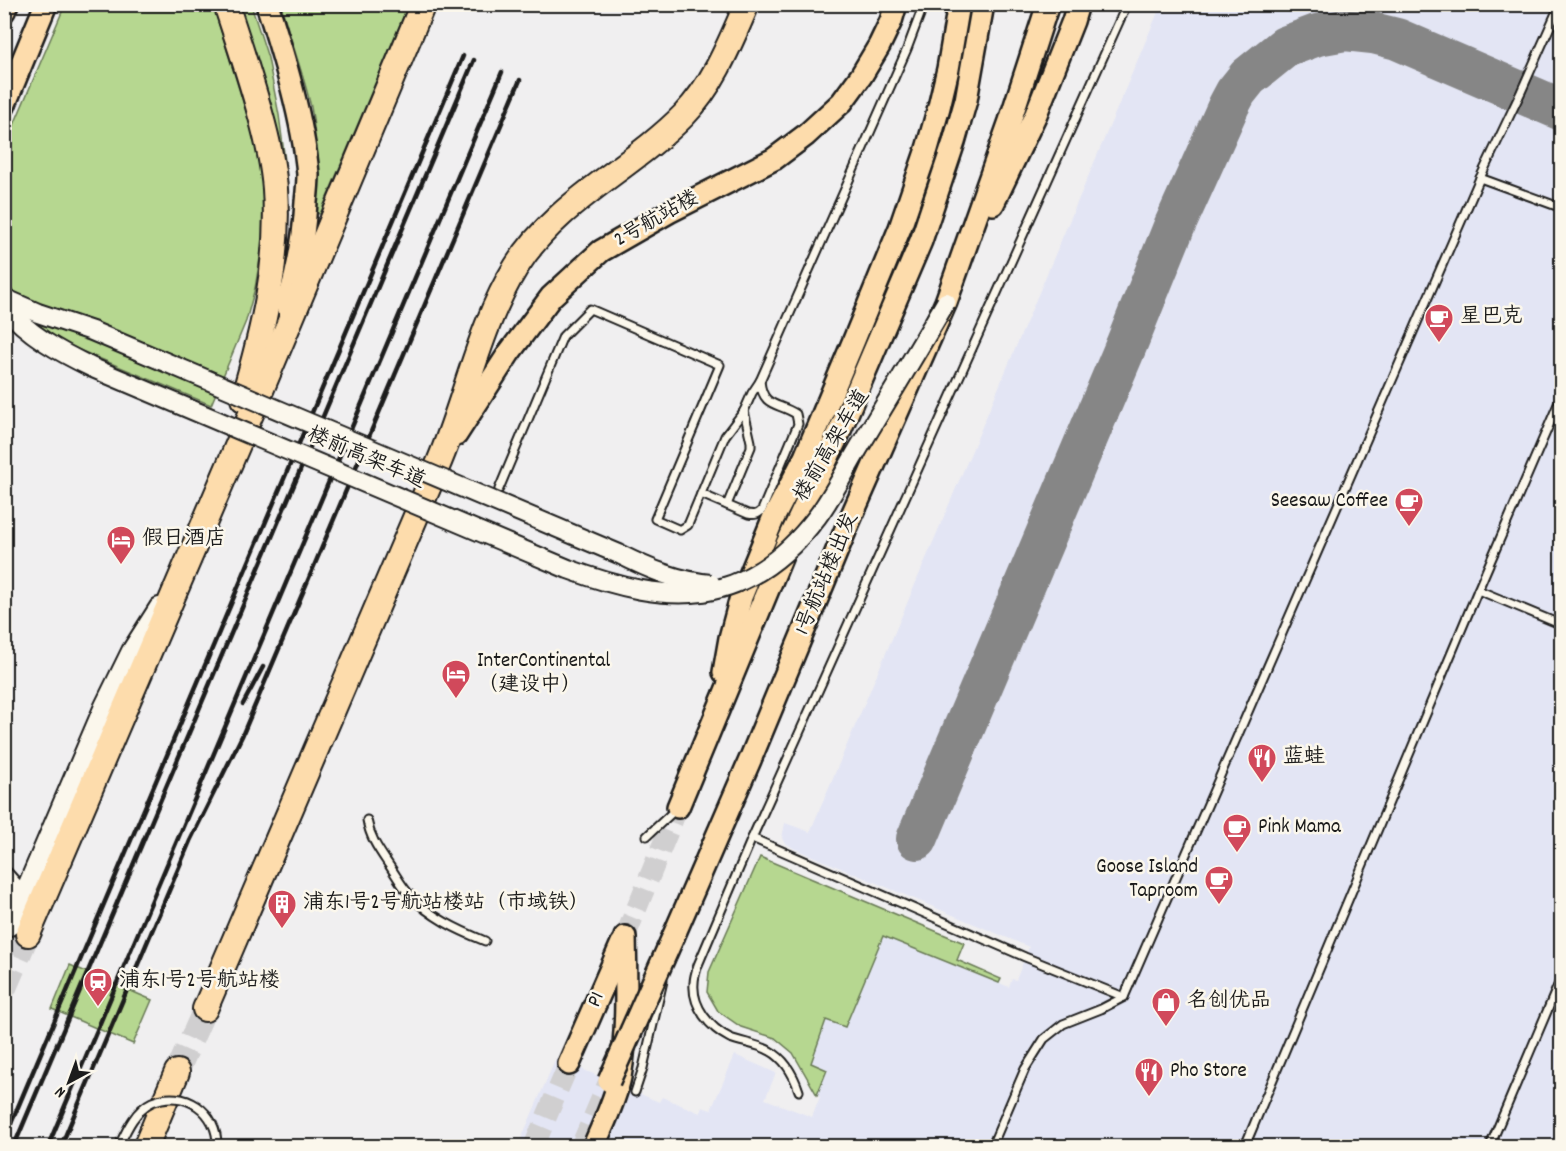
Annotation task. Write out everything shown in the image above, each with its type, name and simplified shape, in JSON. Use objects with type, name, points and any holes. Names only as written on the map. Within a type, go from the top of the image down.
[{"type":"highway","points":[[214,501],[260,339],[269,298],[276,209],[273,168],[268,141],[247,65],[226,4]]},
{"type":"highway","points":[[19,930],[214,501],[423,4]]},
{"type":"highway","points":[[204,1009],[440,462],[495,307],[515,268],[528,249],[554,220],[685,114],[712,79],[747,4]]},
{"type":"highway","points":[[146,1146],[177,1072]]},
{"type":"main road","points":[[4,11],[7,4]]},
{"type":"main road","points":[[257,400],[293,289],[304,230],[308,176],[300,124],[267,4]]},
{"type":"main road","name":"2号航站楼","points":[[440,462],[489,382],[550,297],[601,251],[669,212],[774,159],[806,135],[842,102],[861,76],[879,46],[896,4]]},
{"type":"main road","points":[[717,711],[730,638],[741,597],[773,519],[805,457],[900,228],[939,107],[960,4]]},
{"type":"main road","points":[[678,807],[786,546],[835,442],[921,241],[966,100],[983,4]]},
{"type":"main road","points":[[1029,60],[1041,4]]},
{"type":"main road","points":[[1029,60],[1048,4]]},
{"type":"main road","points":[[946,302],[1036,114],[1078,4]]},
{"type":"main road","points":[[4,106],[46,6]]},
{"type":"main road","name":"1号航站楼出发","points":[[609,1081],[750,760],[848,524],[946,302],[1010,121],[1029,60]]},
{"type":"main road","points":[[786,546],[798,479],[805,457]]},
{"type":"main road","name":"P1","points":[[569,1064],[625,937],[627,1012],[620,1077],[613,1101],[594,1146]]},
{"type":"street","name":"楼前高架车道","points":[[4,298],[38,313],[92,331],[658,572],[694,583],[730,586]]},
{"type":"street","name":"楼前高架车道","points":[[4,306],[41,340],[65,355],[93,368],[568,569],[598,580],[647,592],[671,594],[695,593],[730,586],[769,566],[790,548],[818,516],[946,302]]},
{"type":"street","points":[[18,907],[104,706],[131,651],[187,562]]},
{"type":"street","points":[[4,876],[14,887],[19,930]]},
{"type":"lane","points":[[499,489],[563,336],[590,309],[720,365],[655,519],[680,530],[688,525],[725,436],[744,411],[760,381],[907,49],[924,4]]},
{"type":"lane","points":[[799,1091],[795,1079],[780,1058],[769,1050],[731,1038],[714,1028],[703,1015],[693,984],[698,965],[752,838],[1127,4]]},
{"type":"lane","points":[[992,1146],[1025,1069],[1044,1039],[1063,1024],[1124,997],[1480,178],[1560,4]]},
{"type":"lane","points":[[1480,178],[1562,208]]},
{"type":"lane","points":[[701,494],[748,514],[754,515],[762,510],[798,424],[796,414],[765,398],[761,393],[760,381]]},
{"type":"lane","points":[[1245,1146],[1562,395]]},
{"type":"lane","points":[[727,505],[751,447],[744,411]]},
{"type":"lane","points":[[1478,590],[1562,625]]},
{"type":"lane","points":[[647,836],[678,807]]},
{"type":"lane","points":[[367,820],[375,845],[409,895],[430,913],[459,930],[485,941]]},
{"type":"lane","points":[[752,838],[1025,957],[1124,997]]},
{"type":"lane","points":[[635,1092],[643,1068],[674,935]]},
{"type":"lane","points":[[1490,1146],[1562,976]]},
{"type":"lane","points":[[119,1146],[129,1126],[146,1107],[152,1103],[178,1098],[200,1107],[211,1120],[217,1137],[217,1146]]},
{"type":"shaded area","points":[[1161,5],[1561,5],[1561,1146],[518,1146],[556,1058],[659,1102],[662,1097],[700,1113],[702,1107],[711,1110],[735,1055],[776,1073],[765,1099],[812,1117],[820,1097],[817,1095],[827,1070],[811,1063],[827,1019],[845,1026],[883,935],[1009,987],[1012,979],[1016,980],[1029,947],[793,848],[782,838],[785,823],[810,832]]},
{"type":"green space","points":[[65,5],[213,5],[261,160],[264,200],[263,240],[255,288],[246,321],[211,405],[5,319],[5,146]]},
{"type":"green space","points":[[235,5],[251,5],[268,58],[285,161],[280,161]]},
{"type":"green space","points":[[281,5],[408,5],[320,214],[313,212],[315,146],[311,107]]},
{"type":"green space","points":[[760,857],[964,943],[957,960],[1001,979],[999,983],[883,936],[845,1027],[826,1020],[811,1063],[827,1070],[817,1095],[793,1053],[775,1038],[741,1027],[718,1011],[707,992],[709,972]]},
{"type":"green space","points":[[70,965],[152,1000],[133,1044],[52,1009]]},
{"type":"taxiway","points":[[917,839],[1174,227],[1229,105],[1248,77],[1285,47],[1317,35],[1345,30],[1373,33],[1397,39],[1562,110]]},
{"type":"tunnel","points":[[625,937],[678,807]]},
{"type":"tunnel","points":[[4,990],[28,934]]},
{"type":"tunnel","points":[[177,1072],[205,1009]]},
{"type":"tunnel","points":[[534,1146],[569,1064]]},
{"type":"tunnel","points":[[581,1146],[609,1081]]},
{"type":"railway","points":[[4,1140],[463,56]]},
{"type":"railway","points":[[14,1146],[474,60]]},
{"type":"railway","points":[[48,1146],[502,72]]},
{"type":"railway","points":[[61,1146],[190,841],[242,736],[520,80]]},
{"type":"railway","points":[[243,704],[263,667]]},
{"type":"place","name":"星巴克","points":[[1439,344]]},
{"type":"place","name":"Seesaw Coffee","points":[[1409,528]]},
{"type":"place","name":"假日酒店","points":[[121,566]]},
{"type":"place","name":"InterContinental （建设中）","points":[[456,700]]},
{"type":"place","name":"蓝蛙","points":[[1262,784]]},
{"type":"place","name":"Pink Mama","points":[[1237,854]]},
{"type":"place","name":"Goose Island Taproom","points":[[1219,906]]},
{"type":"place","name":"浦东1号2号航站楼站（市域铁）","points":[[282,930]]},
{"type":"place","name":"浦东1号2号航站楼","points":[[98,1008]]},
{"type":"place","name":"名创优品","points":[[1166,1028]]},
{"type":"place","name":"Pho Store","points":[[1149,1098]]}]
